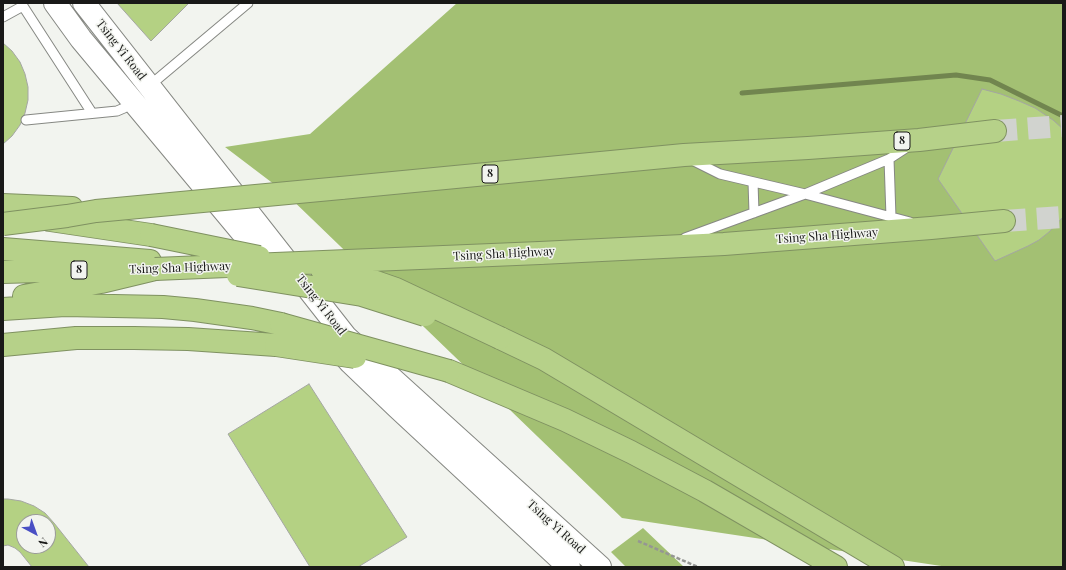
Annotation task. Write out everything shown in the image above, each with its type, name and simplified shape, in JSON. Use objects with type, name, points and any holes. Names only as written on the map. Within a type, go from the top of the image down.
[{"type":"highway","name":"8","points":[[3,224],[67,216],[96,210],[684,155],[919,140],[995,131]]},
{"type":"highway","points":[[3,205],[96,210]]},
{"type":"highway","points":[[3,214],[151,236],[370,280],[396,289],[544,359],[893,567]]},
{"type":"highway","name":"Tsing Sha Highway","points":[[3,272],[154,270],[724,244],[1004,221]]},
{"type":"highway","points":[[3,249],[150,261],[362,296],[500,338]]},
{"type":"highway","points":[[3,300],[101,282],[154,270]]},
{"type":"highway","points":[[3,309],[65,305],[163,307],[195,310],[281,324],[449,371],[565,420],[632,452],[705,491],[836,567]]},
{"type":"highway","points":[[3,345],[76,338],[195,339],[276,345],[449,371]]},
{"type":"main road","name":"Tsing Yi Road","points":[[55,3],[81,39],[141,93],[346,337],[600,567]]},
{"type":"main road","name":"Tsing Yi Road","points":[[84,3],[112,40],[141,93],[350,362],[397,408],[569,567]]},
{"type":"lane","points":[[26,120],[117,111],[124,108],[248,3]]},
{"type":"lane","points":[[3,17],[22,4],[92,113]]},
{"type":"lane","points":[[658,247],[805,194],[889,159],[919,140]]},
{"type":"lane","points":[[684,155],[720,174],[805,194],[931,228]]},
{"type":"lane","points":[[889,159],[891,217]]},
{"type":"lane","points":[[754,182],[754,213]]},
{"type":"path","points":[[638,541],[698,567]]},
{"type":"green space","points":[[457,3],[1063,3],[1063,567],[948,567],[622,518],[283,191],[225,147],[310,134]]},
{"type":"green space","points":[[643,528],[684,567],[626,567],[611,552]]},
{"type":"building","points":[[117,3],[189,3],[151,41]]},
{"type":"building","points":[[3,43],[12,51],[20,62],[28,87],[28,100],[20,125],[12,136],[3,144]]},
{"type":"building","points":[[982,89],[1001,94],[1035,108],[1063,129],[1063,217],[1039,240],[995,261],[938,179]]},
{"type":"building","points":[[309,384],[407,537],[358,567],[310,567],[228,434]]},
{"type":"building","points":[[3,499],[21,501],[34,506],[46,514],[16,514],[16,549],[8,545],[3,546]]},
{"type":"building","points":[[56,526],[89,567],[32,567],[22,554],[56,554]]},
{"type":"waterway","points":[[742,93],[956,75],[990,80],[1063,116]]},
{"type":"tunnel","points":[[995,131],[1063,126]]},
{"type":"tunnel","points":[[1004,221],[1063,217]]}]
